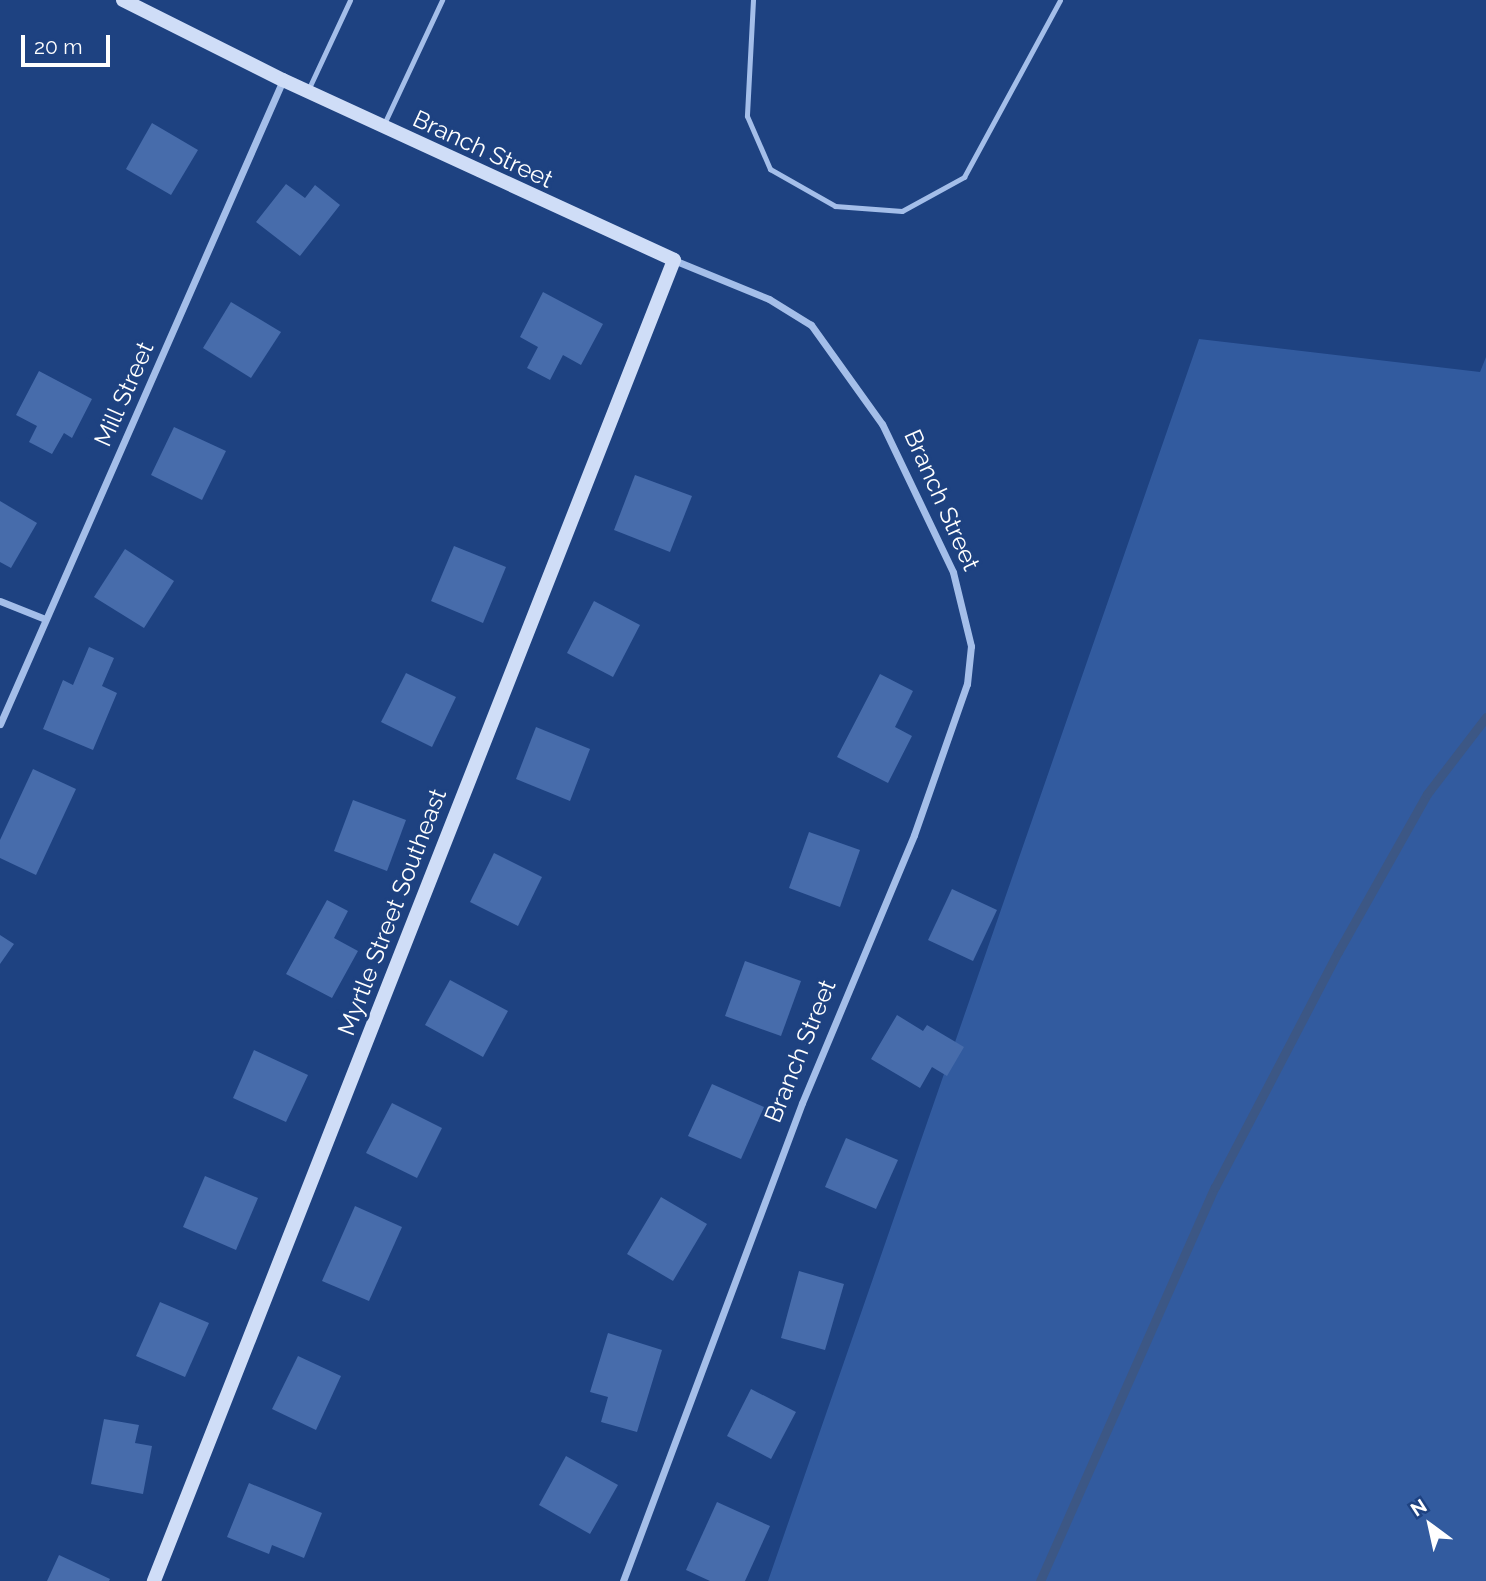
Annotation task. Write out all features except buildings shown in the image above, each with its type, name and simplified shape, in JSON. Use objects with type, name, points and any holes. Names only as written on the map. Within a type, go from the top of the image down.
[{"type":"street","name":"Branch Street","points":[[122,0],[382,127],[674,260],[769,299],[811,325],[883,424],[953,572],[971,646],[967,684],[914,835],[802,1103],[622,1581]]},
{"type":"street","name":"Mill Street","points":[[0,724],[283,80]]},
{"type":"street","name":"Myrtle Street Southeast","points":[[155,1581],[674,260]]},
{"type":"street","points":[[0,601],[45,619]]},
{"type":"lane","points":[[307,91],[350,0]]},
{"type":"lane","points":[[382,127],[442,0]]},
{"type":"lane","points":[[753,0],[747,117],[770,169],[835,206],[902,211],[964,177],[1060,0]]},
{"type":"shaded area","points":[[1199,339],[1480,372],[1486,357],[1486,1581],[768,1581]]},
{"type":"waterway","points":[[1040,1581],[1215,1187],[1338,952],[1427,794],[1486,717]]}]
